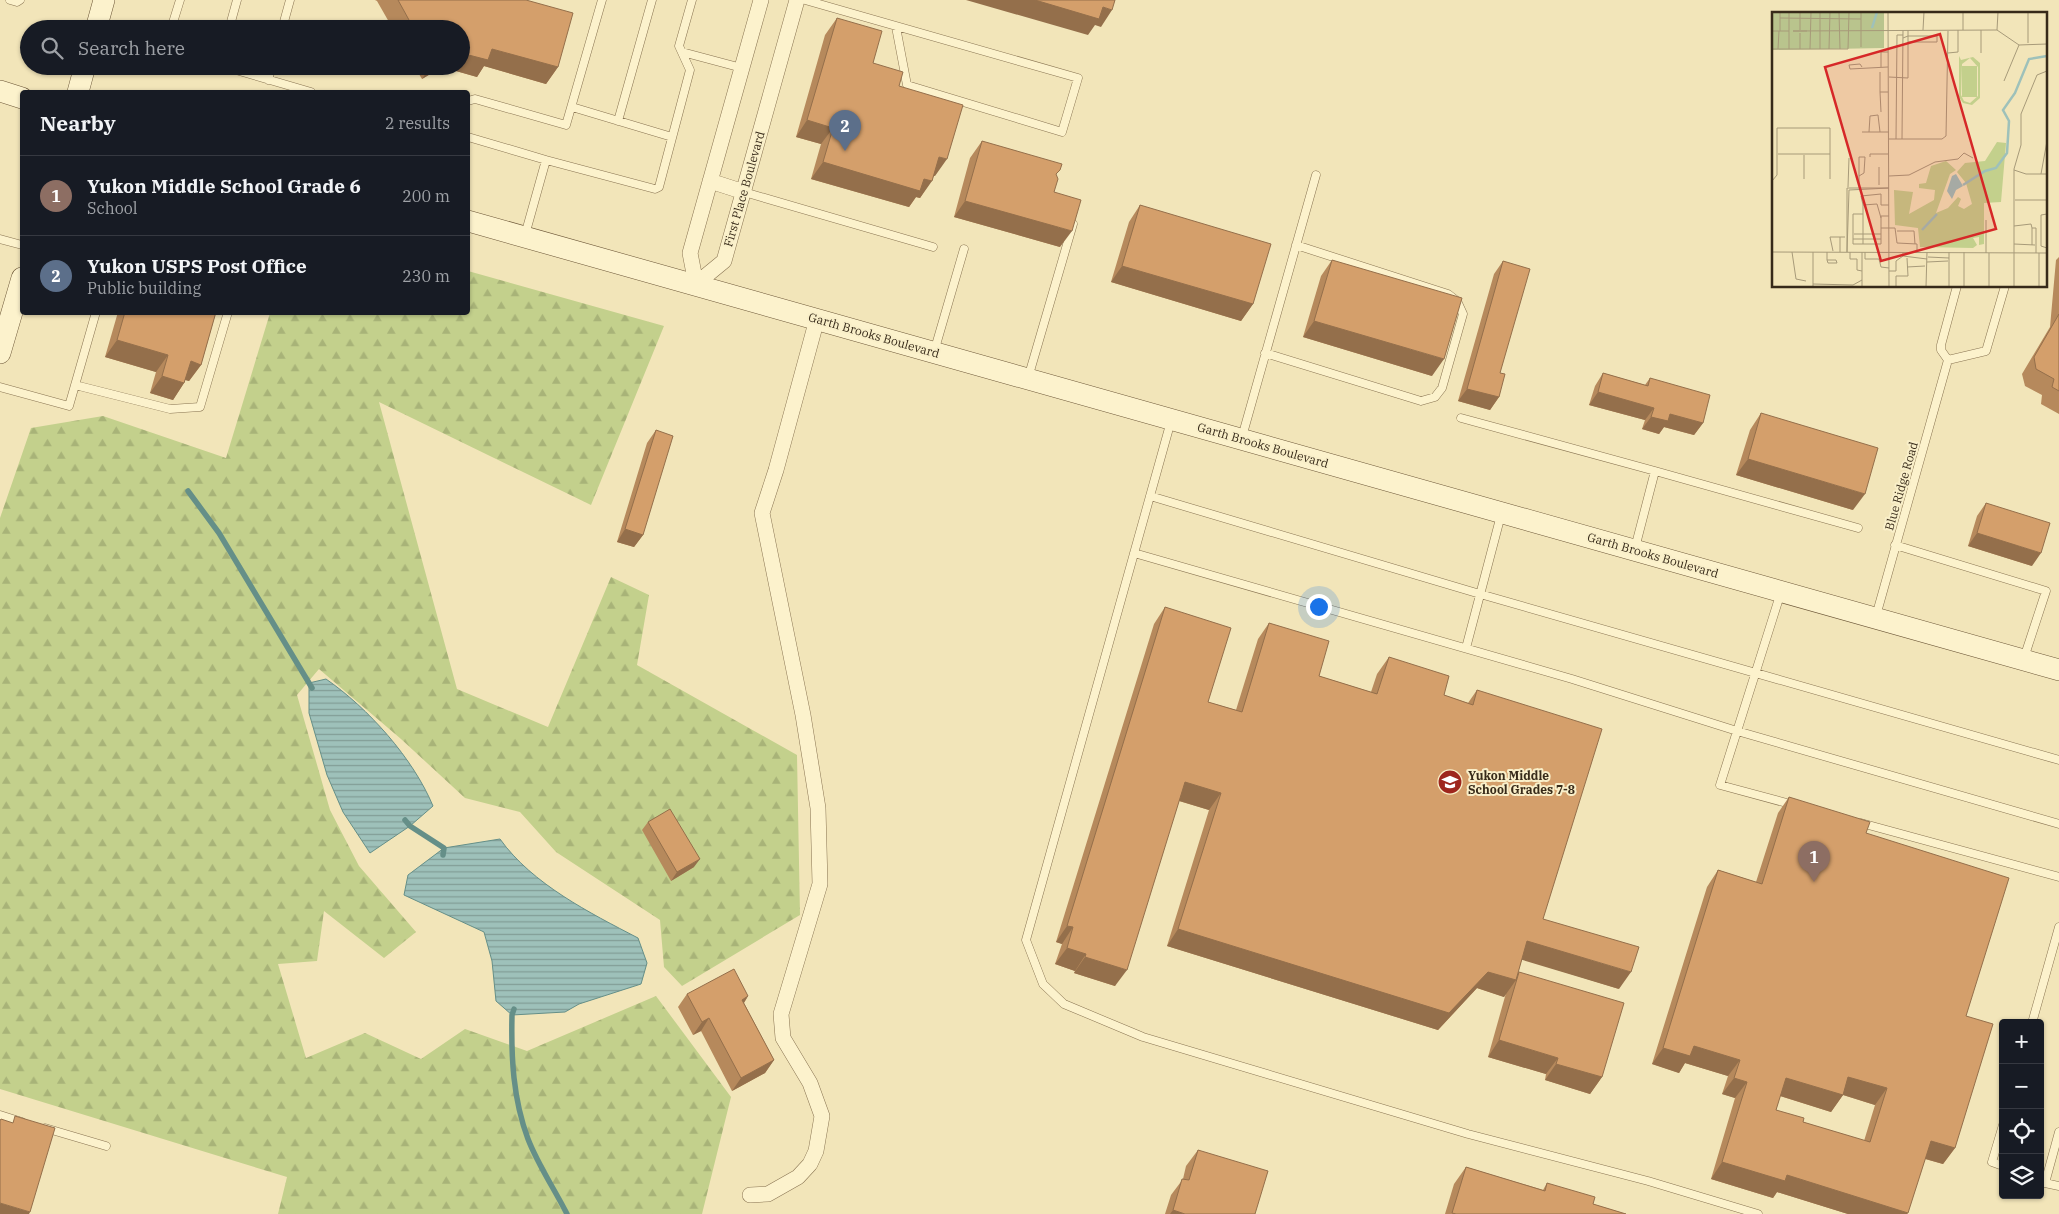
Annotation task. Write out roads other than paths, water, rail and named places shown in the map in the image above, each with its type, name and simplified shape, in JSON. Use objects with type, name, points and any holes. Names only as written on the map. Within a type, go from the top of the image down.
[{"type":"street","points":[[98,20],[104,0]]},
{"type":"street","points":[[696,284],[690,253],[761,0]]},
{"type":"street","name":"First Place Boulevard","points":[[696,284],[724,261],[797,0]]},
{"type":"street","points":[[79,90],[83,75]]},
{"type":"street","points":[[0,91],[20,97]]},
{"type":"street","points":[[710,181],[744,192]]},
{"type":"street","name":"Garth Brooks Boulevard","points":[[470,222],[2059,670]]},
{"type":"street","points":[[0,353],[20,285]]},
{"type":"street","points":[[750,1194],[768,1194],[798,1178],[810,1164],[816,1151],[822,1116],[810,1083],[783,1038],[781,1014],[820,884],[818,808],[802,715],[762,513],[776,470],[817,319]]},
{"type":"lane","points":[[10,0],[16,2],[20,0]]},
{"type":"lane","points":[[174,20],[180,0]]},
{"type":"lane","points":[[231,20],[237,0]]},
{"type":"lane","points":[[284,20],[290,0]]},
{"type":"lane","points":[[470,101],[475,100],[565,126],[602,0]]},
{"type":"lane","points":[[618,121],[652,0]]},
{"type":"lane","points":[[470,138],[657,189],[690,70],[679,46],[692,0]]},
{"type":"lane","points":[[806,0],[1078,78],[1062,132],[907,85],[896,27]]},
{"type":"lane","points":[[682,52],[742,68]]},
{"type":"lane","points":[[252,75],[304,90]]},
{"type":"lane","points":[[268,80],[269,75]]},
{"type":"lane","points":[[572,107],[672,137]]},
{"type":"lane","points":[[524,237],[546,160]]},
{"type":"lane","points":[[1241,439],[1316,175]]},
{"type":"lane","points":[[744,192],[933,247]]},
{"type":"lane","points":[[1028,378],[1075,220]]},
{"type":"lane","points":[[0,239],[20,244]]},
{"type":"lane","points":[[1266,353],[1421,401],[1435,397],[1442,388],[1462,314],[1457,300],[1448,294],[1296,245]]},
{"type":"lane","points":[[934,352],[964,249]]},
{"type":"lane","points":[[1956,288],[1940,346],[1948,360],[1986,351],[2004,288]]},
{"type":"lane","points":[[0,387],[69,406],[95,315]]},
{"type":"lane","points":[[75,385],[170,409],[200,408],[227,315]]},
{"type":"lane","name":"Blue Ridge Road","points":[[1875,618],[1948,360]]},
{"type":"lane","points":[[1461,418],[1858,528]]},
{"type":"lane","points":[[1171,419],[1026,940],[1043,984],[1064,1004],[1143,1037],[1458,1132],[1648,1181],[1758,1214]]},
{"type":"lane","points":[[1634,550],[1655,471]]},
{"type":"lane","points":[[1150,496],[1480,594],[2059,760]]},
{"type":"lane","points":[[1466,648],[1502,512]]},
{"type":"lane","points":[[1895,545],[2046,590],[2024,660]]},
{"type":"lane","points":[[1134,553],[1466,648],[1737,731],[2059,824]]},
{"type":"lane","points":[[1781,591],[1720,785],[1805,808]]},
{"type":"lane","points":[[1852,821],[2059,877]]},
{"type":"lane","points":[[2033,1019],[2059,927]]},
{"type":"lane","points":[[0,1116],[26,1123]]},
{"type":"lane","points":[[35,1126],[106,1146]]},
{"type":"lane","points":[[2044,1179],[2059,1132]]},
{"type":"lane","points":[[1999,1138],[1992,1162],[1999,1165]]},
{"type":"lane","points":[[2044,1182],[2059,1186]]},
{"type":"water","points":[[326,679],[358,704],[388,735],[414,770],[433,806],[410,826],[370,853],[343,812],[327,775],[309,713],[309,683]]},
{"type":"water","points":[[500,839],[528,870],[545,884],[582,908],[638,938],[647,963],[641,984],[579,1004],[565,1012],[512,1015],[496,1001],[492,961],[484,932],[404,895],[408,875],[444,848]]},
{"type":"waterway","points":[[188,491],[219,533],[312,688]]},
{"type":"waterway","points":[[405,820],[410,826],[444,848],[443,855]]},
{"type":"waterway","points":[[514,1009],[512,1015],[512,1046],[514,1078],[519,1109],[528,1139],[567,1214]]},
{"type":"place","name":"Yukon USPS Post Office","points":[[845,151]]},
{"type":"place","name":"Yukon Middle School Grades 7-8","points":[[1450,782]]},
{"type":"place","name":"Yukon Middle School Grade 6","points":[[1814,882]]}]
